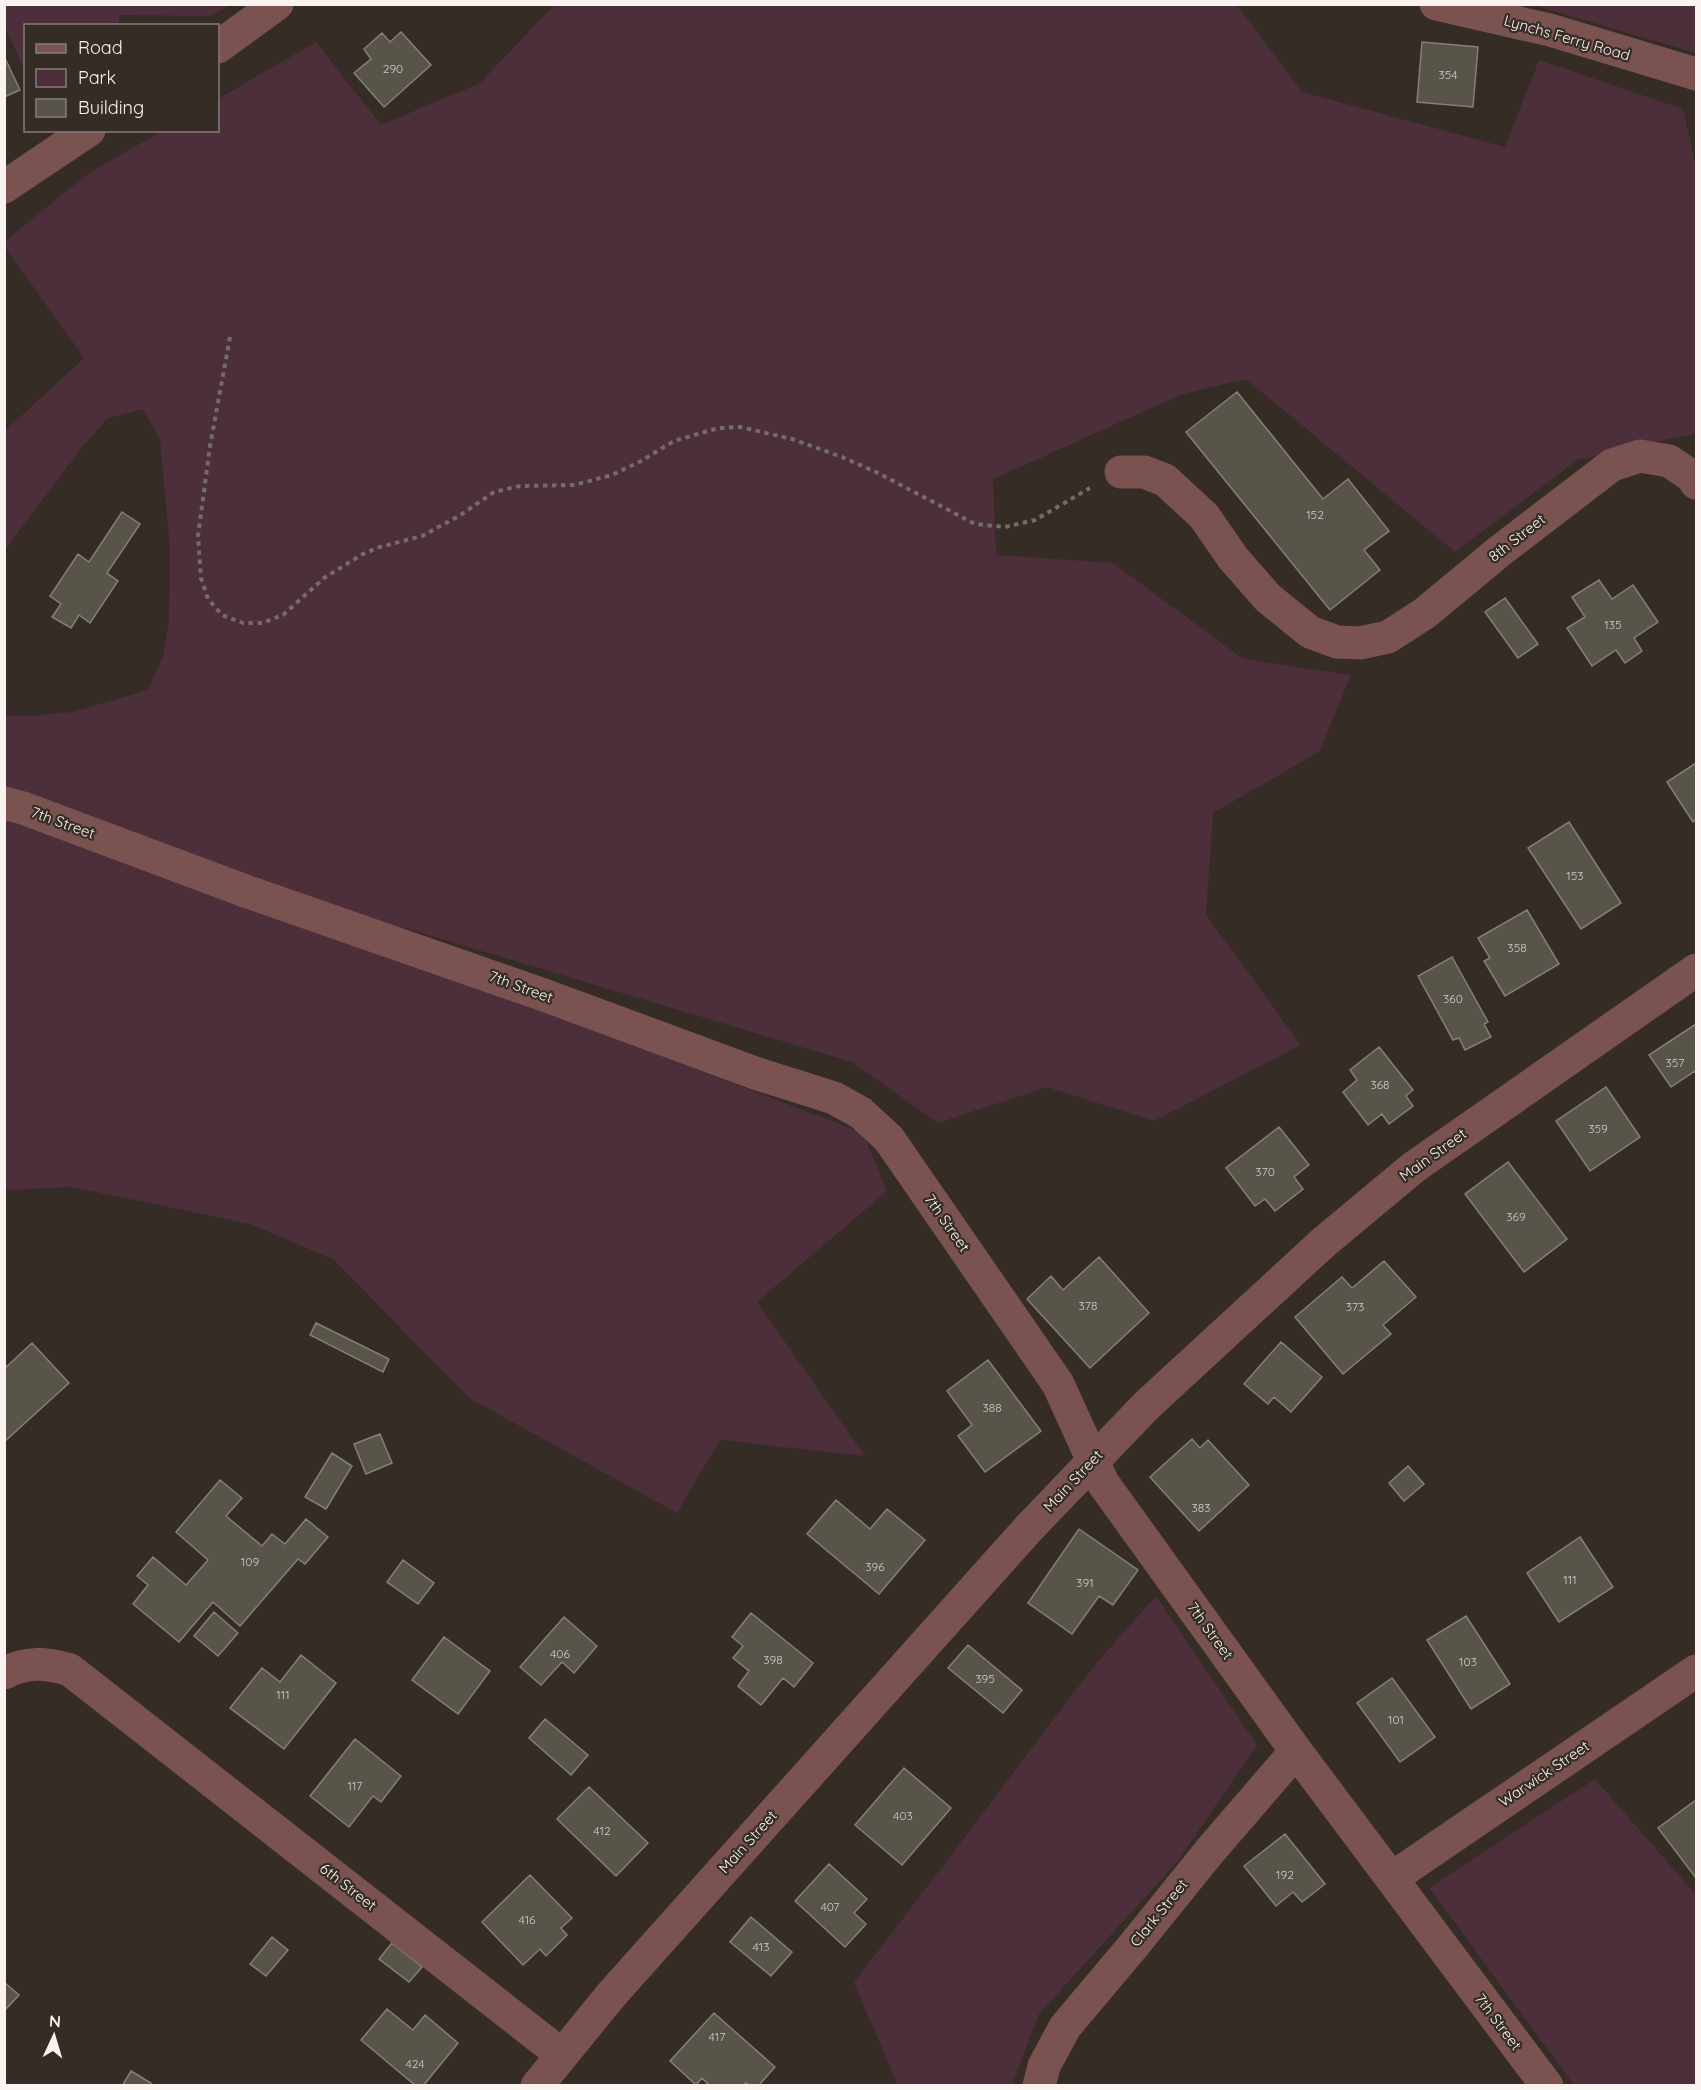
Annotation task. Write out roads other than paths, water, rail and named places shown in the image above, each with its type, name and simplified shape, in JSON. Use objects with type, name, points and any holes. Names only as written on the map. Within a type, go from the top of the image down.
[{"type":"street","points":[[219,45],[277,4]]},
{"type":"street","name":"Lynchs Ferry Road","points":[[1436,4],[1550,30],[1696,74]]},
{"type":"street","points":[[4,187],[86,132]]},
{"type":"street","name":"8th Street","points":[[1121,472],[1144,472],[1165,480],[1204,516],[1233,558],[1268,598],[1310,632],[1337,642],[1360,643],[1388,637],[1425,613],[1501,550],[1612,465],[1640,456],[1669,461],[1693,477],[1696,483]]},
{"type":"street","name":"7th Street","points":[[4,803],[23,808],[248,892],[544,995],[755,1073],[834,1098],[861,1113],[889,1139],[1058,1384],[1103,1483],[1296,1751],[1547,2085]]},
{"type":"street","name":"Main Street","points":[[537,2085],[612,1994],[1028,1529],[1147,1406],[1324,1242],[1405,1175],[1696,970]]},
{"type":"street","name":"6th Street","points":[[4,1673],[23,1665],[47,1663],[70,1670],[562,2055]]},
{"type":"street","name":"Warwick Street","points":[[1392,1878],[1696,1671]]},
{"type":"street","name":"Clark Street","points":[[1039,2085],[1044,2066],[1065,2027],[1209,1852],[1296,1751]]}]
